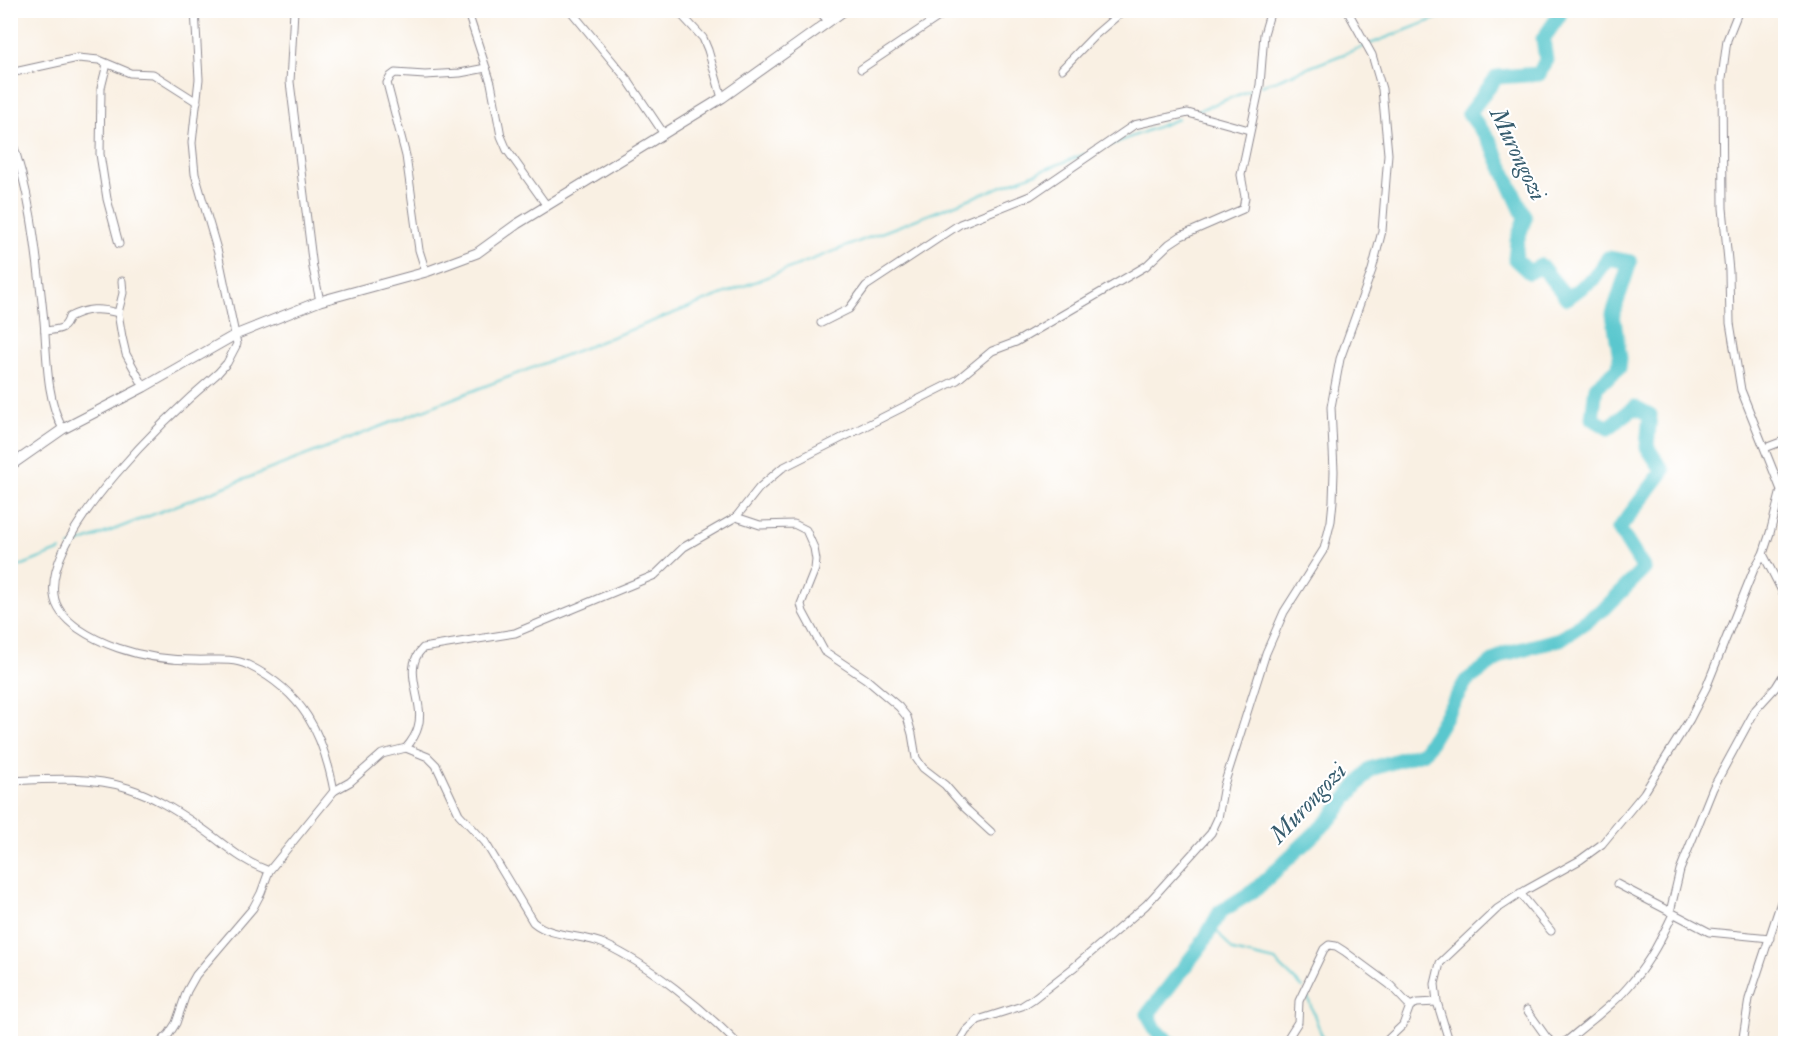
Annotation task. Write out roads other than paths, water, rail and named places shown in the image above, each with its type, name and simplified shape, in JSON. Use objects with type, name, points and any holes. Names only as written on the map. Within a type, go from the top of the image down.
[{"type":"street","points":[[195,10],[198,53],[197,102],[192,143],[195,174],[218,253],[237,344],[227,363],[157,429],[89,506],[61,559],[55,576],[54,596],[69,621],[81,630],[117,648],[175,659],[232,660],[260,672],[280,686],[310,719],[321,744],[334,791]]},
{"type":"street","points":[[294,10],[290,82],[312,268],[320,302]]},
{"type":"street","points":[[467,10],[494,93],[498,122],[507,150],[547,206]]},
{"type":"street","points":[[570,10],[627,79],[664,134]]},
{"type":"street","points":[[677,10],[703,38],[722,98]]},
{"type":"street","points":[[818,10],[829,22]]},
{"type":"street","points":[[10,466],[63,429],[144,387],[235,335],[320,302],[426,273],[477,253],[517,224],[722,98],[845,10]]},
{"type":"street","points":[[861,69],[949,10]]},
{"type":"street","points":[[1062,69],[1095,34],[1124,10]]},
{"type":"street","points":[[406,748],[419,725],[413,667],[416,655],[423,648],[515,633],[636,585],[662,570],[684,547],[736,517],[759,488],[782,468],[957,380],[992,351],[1016,342],[1146,266],[1180,236],[1243,209],[1245,198],[1241,175],[1260,86],[1264,34],[1271,10]]},
{"type":"street","points":[[958,1044],[966,1031],[978,1020],[1033,999],[1073,968],[1146,905],[1211,833],[1218,819],[1224,785],[1266,653],[1284,612],[1324,549],[1333,501],[1331,407],[1340,359],[1372,270],[1382,231],[1388,154],[1382,90],[1372,55],[1347,10]]},
{"type":"street","points":[[1450,1044],[1437,1002],[1435,984],[1440,963],[1497,909],[1520,893],[1580,860],[1602,843],[1644,793],[1690,719],[1706,688],[1754,569],[1763,554],[1777,512],[1781,490],[1744,397],[1730,323],[1729,271],[1723,208],[1722,78],[1727,40],[1739,10]]},
{"type":"street","points":[[10,73],[78,58],[99,60],[130,73],[153,74],[197,102]]},
{"type":"street","points":[[107,63],[100,88],[100,153],[107,199],[118,244]]},
{"type":"street","points":[[426,273],[419,250],[406,156],[387,83],[388,79],[395,74],[437,74],[486,68]]},
{"type":"street","points":[[821,322],[849,309],[866,286],[960,224],[1025,199],[1134,125],[1188,113],[1249,130]]},
{"type":"street","points":[[10,135],[19,158],[28,194],[48,372],[54,408],[63,429]]},
{"type":"street","points":[[122,281],[123,293],[118,313],[126,354],[144,387]]},
{"type":"street","points":[[45,331],[64,327],[68,324],[69,317],[88,309],[118,313]]},
{"type":"street","points":[[1765,448],[1785,440]]},
{"type":"street","points":[[736,517],[760,525],[794,524],[806,530],[814,548],[816,560],[815,569],[801,604],[824,651],[866,679],[899,707],[907,717],[916,758],[923,768],[945,785],[991,832]]},
{"type":"street","points":[[1763,554],[1785,599]]},
{"type":"street","points":[[1560,1044],[1570,1042],[1613,1003],[1633,982],[1662,938],[1672,913],[1680,870],[1713,788],[1756,709],[1776,687],[1785,670]]},
{"type":"street","points":[[159,1044],[176,1023],[196,975],[253,908],[269,872],[334,791],[350,782],[382,754],[406,748],[428,757],[436,765],[459,814],[485,842],[533,922],[539,927],[602,944],[641,966],[710,1016],[738,1044]]},
{"type":"street","points":[[10,781],[74,780],[108,783],[129,788],[168,806],[198,825],[241,859],[269,872]]},
{"type":"street","points":[[1617,884],[1715,934],[1770,938]]},
{"type":"street","points":[[1742,1044],[1749,999],[1785,887]]},
{"type":"street","points":[[1520,893],[1551,931]]},
{"type":"street","points":[[1284,1044],[1298,1022],[1299,1001],[1324,949],[1329,945],[1344,951],[1390,985],[1410,1006]]},
{"type":"street","points":[[1383,1044],[1403,1025],[1410,1006],[1417,1003],[1437,1002]]},
{"type":"street","points":[[1527,1010],[1554,1044]]},
{"type":"waterway","points":[[1261,86],[1458,10]]},
{"type":"waterway","name":"Murongozi","points":[[1172,1044],[1156,1031],[1148,1014],[1202,944],[1220,912],[1255,890],[1330,819],[1370,769],[1424,752],[1466,681],[1504,654],[1560,639],[1605,608],[1644,569],[1619,529],[1663,471],[1647,447],[1650,415],[1635,407],[1608,428],[1592,418],[1596,387],[1619,368],[1620,358],[1613,314],[1630,262],[1608,258],[1593,279],[1567,298],[1541,266],[1529,272],[1515,259],[1517,241],[1525,218],[1491,143],[1469,113],[1497,77],[1539,74],[1546,60],[1543,39],[1559,16],[1560,10]]},
{"type":"waterway","points":[[1194,112],[1256,88]]},
{"type":"waterway","points":[[1110,145],[1178,119]]},
{"type":"waterway","points":[[69,547],[1085,154]]},
{"type":"waterway","points":[[10,570],[61,550]]},
{"type":"waterway","points":[[1213,926],[1233,951],[1275,961],[1303,988]]},
{"type":"waterway","points":[[1306,993],[1325,1044]]}]
